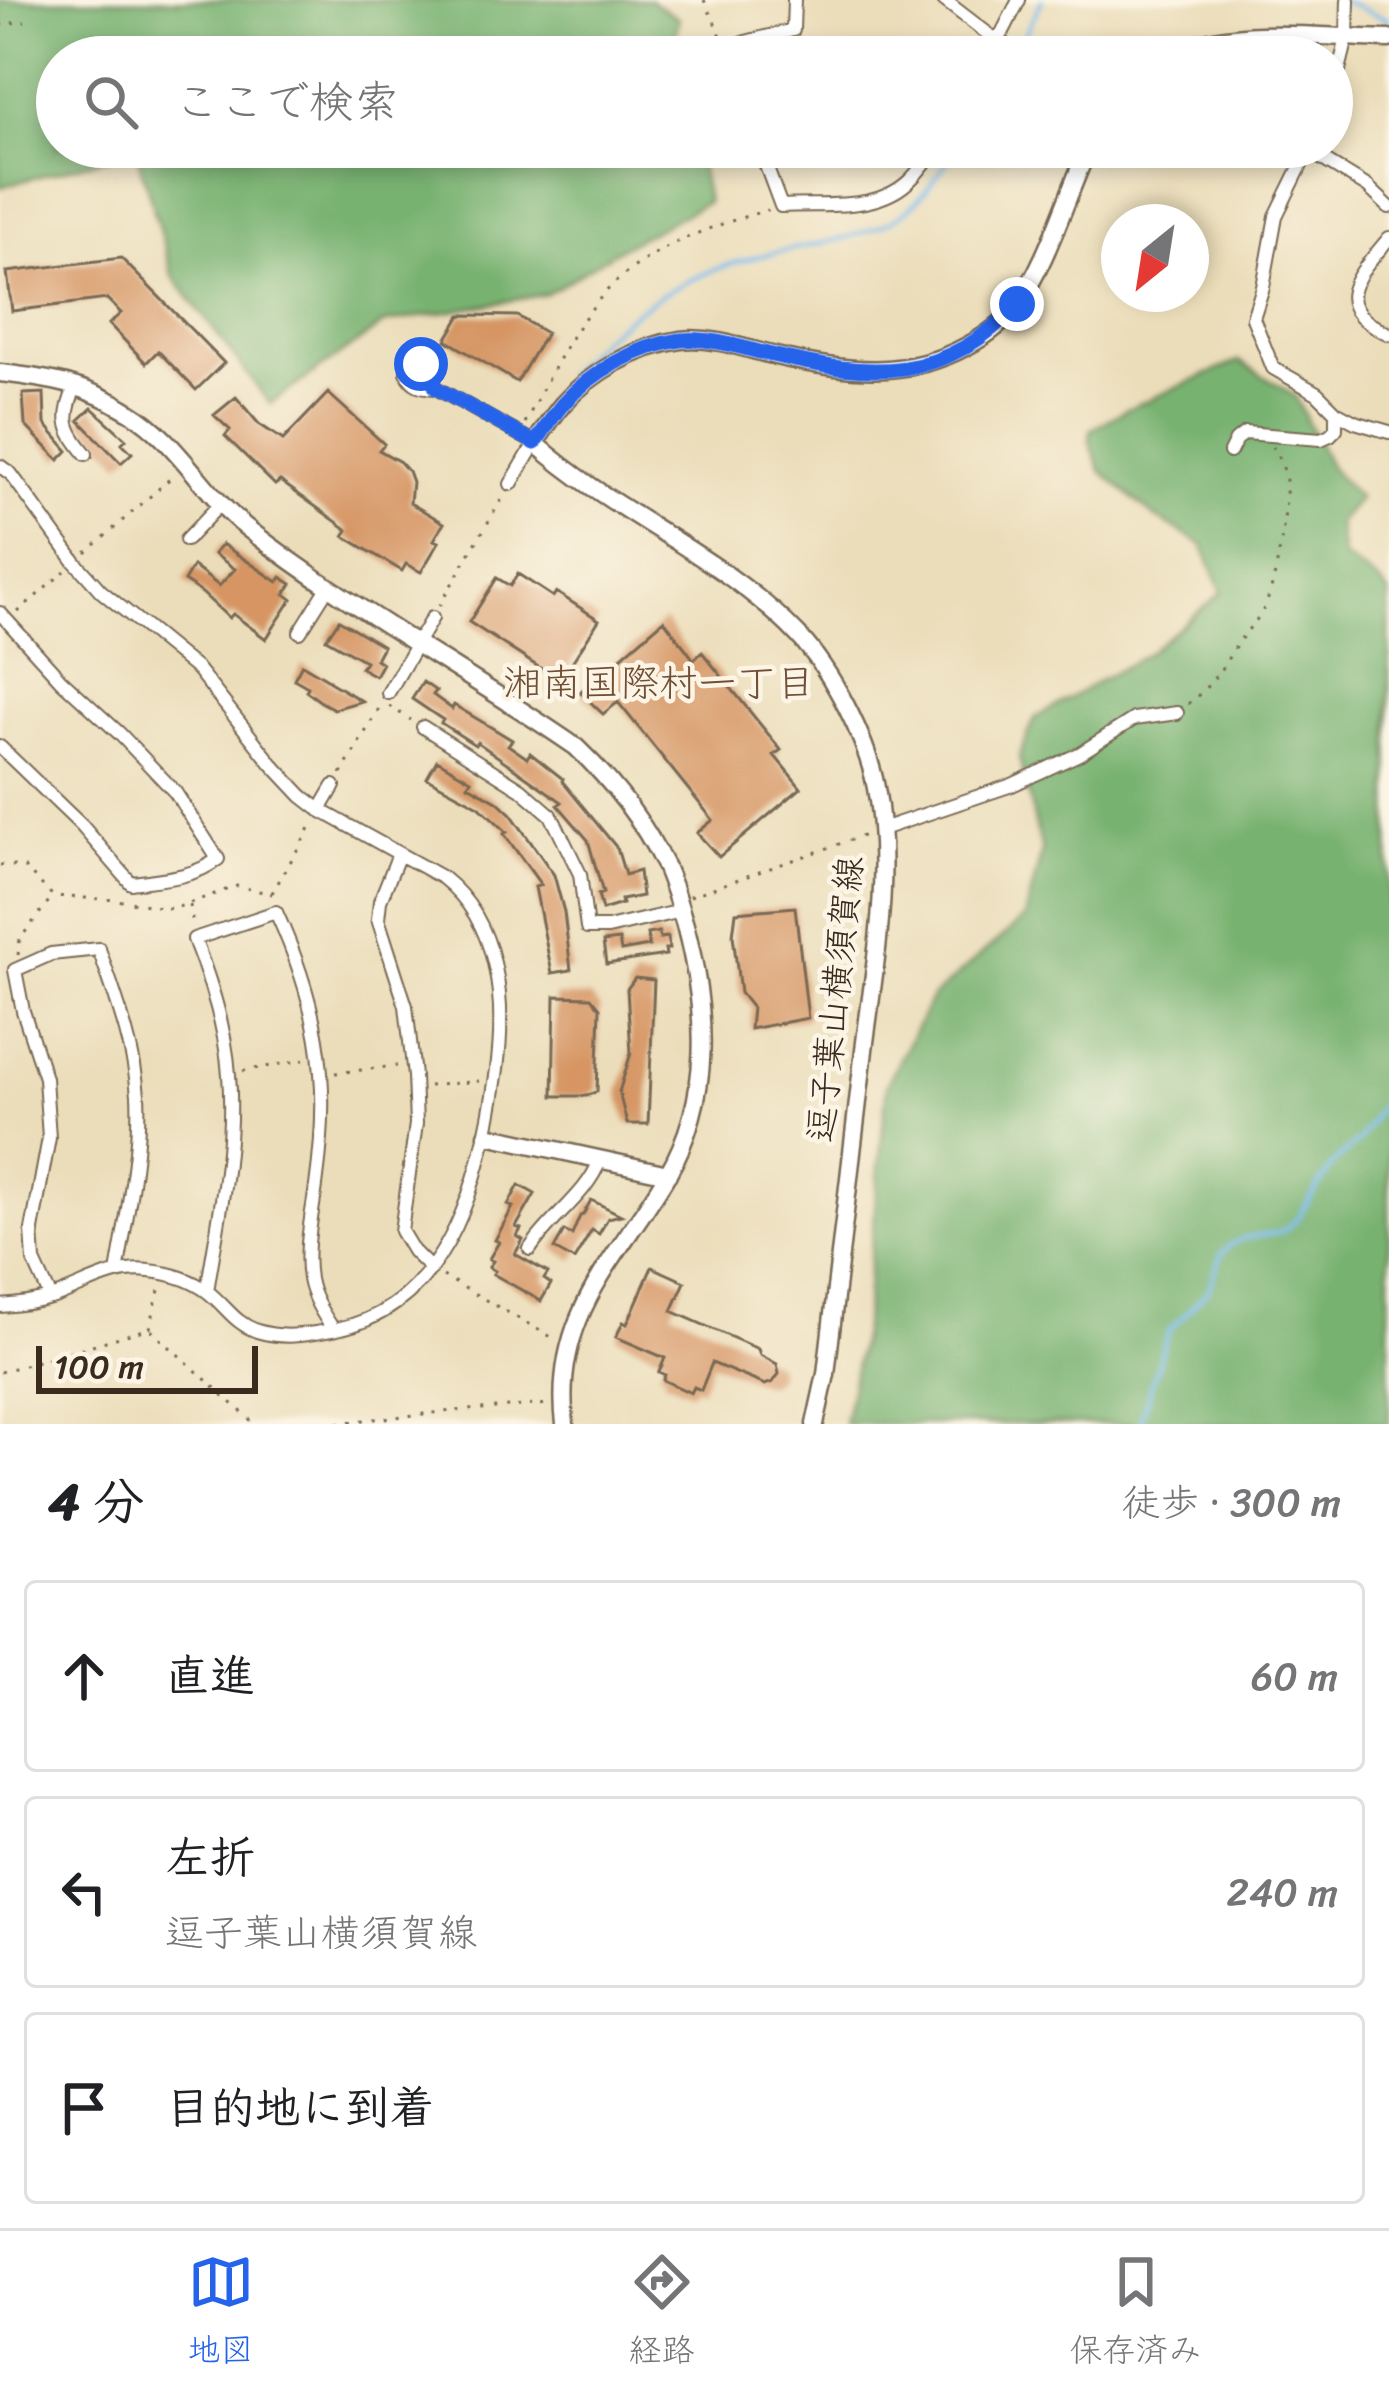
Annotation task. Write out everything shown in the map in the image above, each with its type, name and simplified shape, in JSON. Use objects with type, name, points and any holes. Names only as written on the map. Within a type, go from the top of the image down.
[{"type":"main road","points":[[1353,38],[1389,39]]},
{"type":"main road","points":[[527,438],[620,360],[681,340],[707,340],[801,362],[875,372],[914,368],[960,350],[994,330],[1017,304],[1080,168]]},
{"type":"main road","points":[[0,373],[76,385],[136,415],[243,525],[576,747],[625,799],[666,867],[695,964],[703,1060],[698,1100],[668,1174],[588,1294],[569,1343],[563,1403],[566,1424],[556,1424]]},
{"type":"main road","name":"逗子葉山横須賀線","points":[[527,438],[566,471],[753,595],[800,638],[855,727],[875,782],[882,829],[878,935],[829,1351],[815,1424]]},
{"type":"main road","points":[[487,1135],[668,1174]]},
{"type":"street","points":[[774,36],[793,30],[794,0]]},
{"type":"street","points":[[944,0],[989,36]]},
{"type":"street","points":[[1000,36],[1019,0]]},
{"type":"street","points":[[1347,36],[1348,0]]},
{"type":"street","points":[[767,168],[781,206],[852,206],[893,193],[920,168]]},
{"type":"street","points":[[1300,168],[1276,216],[1253,319],[1273,368],[1317,393],[1336,412],[1389,432]]},
{"type":"street","points":[[1338,168],[1389,207]]},
{"type":"street","points":[[1389,238],[1363,269],[1353,292],[1353,310],[1365,323],[1389,334]]},
{"type":"street","points":[[76,385],[65,416],[71,436],[86,454]]},
{"type":"street","points":[[436,388],[527,438],[511,484]]},
{"type":"street","points":[[1230,452],[1245,433],[1321,439],[1336,429],[1336,412]]},
{"type":"street","points":[[0,466],[101,591],[198,670],[302,796],[460,891],[490,943],[498,990],[495,1080],[487,1135],[463,1211],[431,1269],[390,1310],[362,1324],[280,1337],[240,1324],[207,1292],[182,1277],[142,1270],[117,1273],[51,1298],[0,1306]]},
{"type":"street","points":[[186,539],[221,503]]},
{"type":"street","points":[[300,632],[329,586]]},
{"type":"street","points":[[0,747],[82,826],[131,883],[204,870],[218,859],[175,792],[4,617]]},
{"type":"street","points":[[388,694],[432,618]]},
{"type":"street","points":[[882,829],[1012,784],[1078,754],[1134,719],[1177,713]]},
{"type":"street","points":[[423,727],[520,789],[551,815],[580,874],[587,928],[608,928],[679,906]]},
{"type":"street","points":[[320,810],[334,786]]},
{"type":"street","points":[[399,854],[380,901],[378,919],[406,1006],[415,1088],[416,1124],[401,1231],[412,1251],[431,1269]]},
{"type":"street","points":[[207,1292],[229,1146],[230,1074],[211,981],[194,939],[276,911],[302,976],[322,1075],[309,1279],[332,1329]]},
{"type":"street","points":[[51,1298],[34,1261],[32,1230],[49,1138],[45,1078],[23,1011],[16,970],[52,954],[99,949],[125,1026],[138,1095],[133,1172],[117,1273]]},
{"type":"street","points":[[530,1249],[593,1178],[600,1160]]},
{"type":"path","points":[[704,0],[718,36]]},
{"type":"path","points":[[0,25],[25,21]]},
{"type":"path","points":[[527,438],[569,340],[604,293],[649,258],[701,232],[781,206]]},
{"type":"path","points":[[1177,713],[1213,683],[1264,608],[1273,580],[1286,477],[1263,434]]},
{"type":"path","points":[[4,617],[186,464]]},
{"type":"path","points":[[432,618],[511,484]]},
{"type":"path","points":[[334,786],[383,702],[423,727]]},
{"type":"path","points":[[276,911],[272,894],[320,810]]},
{"type":"path","points":[[679,906],[882,829]]},
{"type":"path","points":[[16,970],[20,939],[53,896]]},
{"type":"path","points":[[190,903],[194,939]]},
{"type":"path","points":[[230,1074],[319,1057]]},
{"type":"path","points":[[322,1075],[413,1064]]},
{"type":"path","points":[[415,1088],[495,1080]]},
{"type":"path","points":[[431,1269],[556,1340]]},
{"type":"path","points":[[150,1328],[163,1273]]},
{"type":"path","points":[[0,1372],[150,1328]]},
{"type":"path","points":[[150,1328],[255,1424]]},
{"type":"path","points":[[326,1424],[563,1403]]},
{"type":"green space","points":[[0,0],[650,0],[679,19],[675,36],[36,36],[36,168],[70,168],[0,187]]},
{"type":"green space","points":[[141,168],[701,168],[707,202],[547,294],[385,323],[270,404],[173,276]]},
{"type":"green space","points":[[1239,361],[1295,396],[1330,468],[1359,498],[1338,523],[1343,557],[1389,593],[1389,1424],[844,1424],[864,1322],[887,1084],[932,997],[1025,918],[1042,851],[1019,757],[1035,718],[1148,653],[1222,592],[1202,544],[1155,517],[1101,471],[1090,442],[1091,430],[1127,409]]},
{"type":"building","points":[[121,258],[224,363],[196,390],[158,351],[146,363],[109,324],[121,313],[107,299],[12,311],[7,272]]},
{"type":"building","points":[[461,315],[517,316],[546,333],[517,382],[446,340]]},
{"type":"building","points":[[44,393],[45,424],[68,451],[59,460],[25,425],[23,394]]},
{"type":"building","points":[[328,393],[384,444],[379,450],[408,471],[410,503],[444,523],[421,572],[406,564],[402,571],[344,536],[348,530],[280,481],[275,485],[225,436],[230,430],[214,415],[236,397],[259,424],[283,440]]},
{"type":"building","points":[[92,408],[126,439],[122,443],[132,453],[121,463],[79,420]]},
{"type":"building","points":[[222,544],[278,582],[281,577],[292,584],[285,594],[292,599],[266,639],[233,614],[229,618],[184,581],[193,566],[219,586],[235,569],[214,554]]},
{"type":"building","points":[[518,574],[599,620],[560,681],[469,622],[497,578],[510,586]]},
{"type":"building","points":[[339,620],[383,646],[375,676],[361,668],[365,661],[326,639]]},
{"type":"building","points":[[664,620],[694,660],[702,652],[781,750],[774,755],[801,788],[719,857],[697,833],[713,820],[618,702],[603,714],[580,692]]},
{"type":"building","points":[[302,664],[362,701],[334,709],[321,702],[294,679]]},
{"type":"building","points":[[423,682],[452,709],[454,705],[512,740],[508,745],[527,758],[530,753],[563,779],[617,848],[625,875],[639,871],[642,896],[602,910],[598,895],[603,893],[588,840],[558,805],[562,802],[412,699]]},
{"type":"building","points":[[437,760],[471,780],[468,785],[511,814],[554,875],[571,970],[552,973],[535,887],[541,885],[504,834],[507,832],[479,806],[427,778]]},
{"type":"building","points":[[795,907],[808,1018],[750,1029],[752,1008],[740,993],[733,935],[736,912]]},
{"type":"building","points":[[659,932],[660,938],[668,937],[666,955],[606,964],[603,942],[619,940],[621,951],[649,946],[647,934]]},
{"type":"building","points":[[635,978],[654,980],[648,1124],[627,1124],[619,1092],[631,1053],[627,989]]},
{"type":"building","points":[[555,996],[591,997],[600,1008],[597,1091],[587,1096],[553,1096]]},
{"type":"building","points":[[519,1185],[535,1194],[516,1227],[523,1240],[515,1254],[548,1273],[544,1279],[551,1284],[541,1301],[493,1274],[489,1267],[499,1242],[495,1240]]},
{"type":"building","points":[[591,1200],[621,1215],[608,1218],[599,1234],[592,1230],[574,1260],[554,1249],[564,1231],[572,1235]]},
{"type":"building","points":[[652,1267],[685,1282],[672,1311],[758,1349],[777,1364],[779,1374],[773,1382],[765,1385],[712,1363],[701,1390],[694,1387],[691,1393],[663,1380],[665,1375],[659,1372],[665,1358],[616,1337],[623,1322],[627,1324]]},
{"type":"waterway","points":[[1024,36],[1042,0]]},
{"type":"waterway","points":[[1338,0],[1389,20]]},
{"type":"waterway","points":[[566,375],[626,319],[673,289],[723,267],[891,221],[920,198],[942,168]]},
{"type":"waterway","points":[[1139,1424],[1168,1332],[1208,1290],[1222,1253],[1245,1238],[1281,1232],[1296,1220],[1334,1163],[1359,1141],[1389,1091]]},
{"type":"district","name":"湘南国際村一丁目","points":[[659,682]]},
{"type":"route","points":[[421,364],[429,370],[436,388],[535,443],[563,404],[597,375],[645,350],[681,340],[707,340],[842,369],[914,368],[948,356],[994,330],[1017,304]]}]
